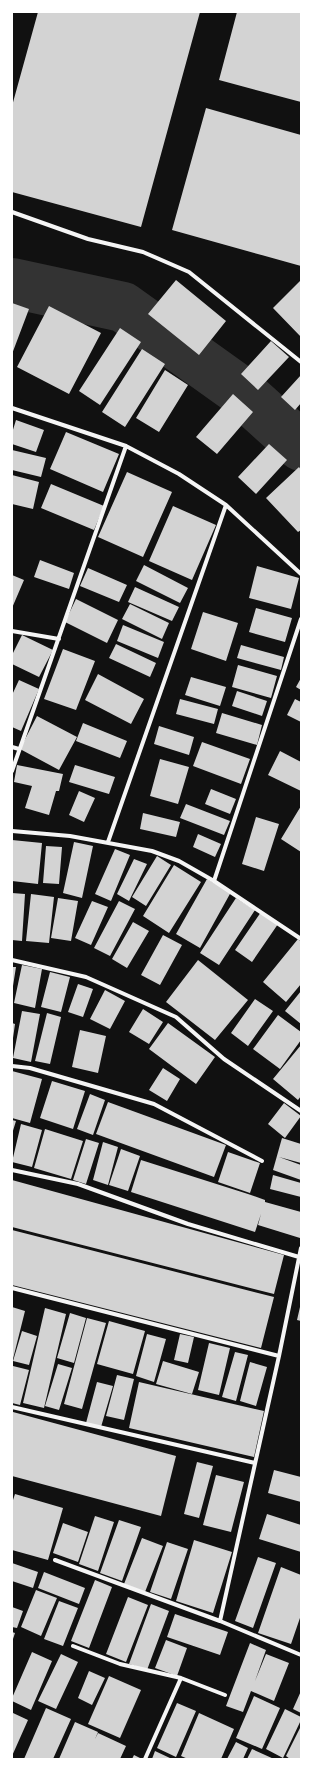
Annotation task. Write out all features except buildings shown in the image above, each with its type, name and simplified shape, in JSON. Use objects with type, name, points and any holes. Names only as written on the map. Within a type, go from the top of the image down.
[{"type":"street","points":[[12,212],[88,239],[143,252],[189,272],[301,362]]},
{"type":"street","points":[[12,408],[126,446],[179,474],[226,505],[301,574]]},
{"type":"street","points":[[12,771],[126,446]]},
{"type":"street","points":[[108,842],[226,505]]},
{"type":"street","points":[[214,881],[301,618]]},
{"type":"street","points":[[12,631],[59,639]]},
{"type":"street","points":[[12,747],[19,749]]},
{"type":"street","points":[[12,831],[70,836],[108,842],[152,851],[180,861],[214,881],[301,939]]},
{"type":"street","points":[[12,960],[86,977],[176,1018],[224,1059],[301,1111]]},
{"type":"street","points":[[12,1066],[30,1068],[154,1104],[262,1161]]},
{"type":"street","points":[[12,1170],[78,1184],[188,1224],[299,1257]]},
{"type":"street","points":[[220,1621],[279,1356],[301,1248]]},
{"type":"street","points":[[12,1288],[279,1356]]},
{"type":"street","points":[[12,1407],[255,1463]]},
{"type":"street","points":[[55,1560],[220,1621],[301,1655]]},
{"type":"street","points":[[73,1646],[120,1664],[181,1678],[225,1695]]},
{"type":"street","points":[[146,1759],[181,1678]]},
{"type":"waterway","points":[[12,283],[123,307],[239,390],[301,446]]}]
